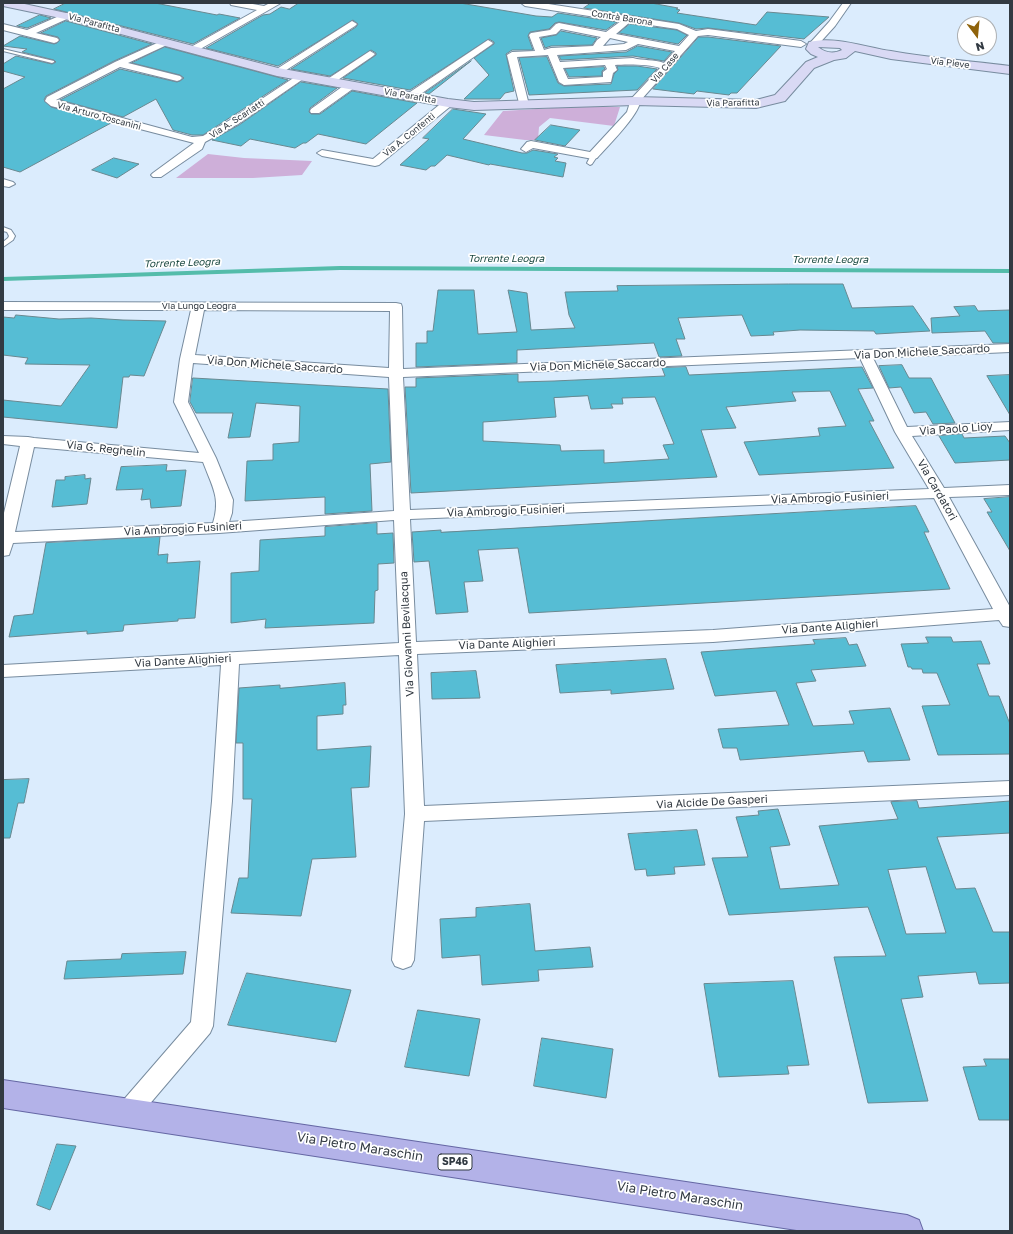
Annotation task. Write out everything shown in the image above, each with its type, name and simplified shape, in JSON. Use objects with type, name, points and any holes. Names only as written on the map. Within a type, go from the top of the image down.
[{"type":"main road","name":"Via Pietro Maraschin","points":[[3,1094],[907,1231]]},
{"type":"street","points":[[234,3],[264,9]]},
{"type":"street","points":[[192,50],[277,3]]},
{"type":"street","name":"Contrà Barona","points":[[525,3],[679,27],[695,34]]},
{"type":"street","points":[[573,10],[583,3]]},
{"type":"street","points":[[810,47],[826,31],[847,3]]},
{"type":"street","name":"Via Parafitta","points":[[5,4],[66,16],[277,72],[448,103],[486,106],[524,106],[635,101],[743,105],[767,103],[780,98],[791,88],[810,65],[833,56]]},
{"type":"street","points":[[28,32],[66,16]]},
{"type":"street","points":[[597,49],[600,42],[628,19]]},
{"type":"street","points":[[277,72],[352,24]]},
{"type":"street","points":[[559,26],[610,34],[682,49]]},
{"type":"street","points":[[559,26],[568,43]]},
{"type":"street","points":[[540,51],[534,35],[554,32],[559,26]]},
{"type":"street","points":[[3,27],[28,32],[54,40]]},
{"type":"street","points":[[826,31],[827,35],[842,48]]},
{"type":"street","points":[[695,34],[708,32],[810,47],[822,55],[833,56],[842,48]]},
{"type":"street","name":"Via Case","points":[[526,149],[531,144],[592,159],[631,113],[635,106],[635,101],[695,34]]},
{"type":"street","points":[[524,106],[512,54],[551,51],[568,43],[597,49],[626,47],[638,40]]},
{"type":"street","name":"Via Arturo Toscanini","points":[[166,42],[118,64],[50,101],[55,104],[192,140],[201,140]]},
{"type":"street","points":[[810,47],[822,42],[842,48]]},
{"type":"street","points":[[411,96],[488,43]]},
{"type":"street","points":[[626,47],[633,61]]},
{"type":"street","name":"Via Parafitta","points":[[810,47],[810,65]]},
{"type":"street","name":"Via Pieve","points":[[842,48],[1010,70]]},
{"type":"street","points":[[551,51],[558,64],[564,82],[608,80],[608,72],[612,70],[609,62]]},
{"type":"street","points":[[329,82],[370,54]]},
{"type":"street","points":[[558,64],[633,61],[634,63],[655,63],[666,67]]},
{"type":"street","points":[[118,64],[177,78]]},
{"type":"street","name":"Via A. Scarlatti","points":[[157,175],[198,147],[201,140],[234,122],[301,77]]},
{"type":"street","points":[[315,111],[350,86]]},
{"type":"street","name":"Via A. Confenti","points":[[322,153],[375,163],[448,103]]},
{"type":"street","name":"Via Lungo Leogra","points":[[3,306],[396,307]]},
{"type":"street","points":[[198,306],[187,359],[181,402],[209,458],[225,500],[224,513],[219,528]]},
{"type":"street","name":"Via Giovanni Bevilacqua","points":[[396,307],[396,373],[415,814],[403,960]]},
{"type":"street","name":"Via Don Michele Saccardo","points":[[187,359],[396,373],[1010,348]]},
{"type":"street","name":"Via Cardatori","points":[[865,355],[902,432],[940,494],[1008,616]]},
{"type":"street","name":"Via Paolo Lioy","points":[[902,432],[1010,426]]},
{"type":"street","name":"Via G. Reghelin","points":[[3,440],[209,458]]},
{"type":"street","points":[[4,543],[28,442]]},
{"type":"street","name":"Via Ambrogio Fusinieri","points":[[4,543],[402,515],[1010,490]]},
{"type":"street","name":"Via Dante Alighieri","points":[[3,671],[408,649],[713,636],[1008,616]]},
{"type":"street","points":[[128,1112],[202,1026],[222,801],[230,659]]},
{"type":"street","name":"Via Alcide De Gasperi","points":[[415,814],[1010,788]]},
{"type":"lane","points":[[3,50],[52,62]]},
{"type":"lane","points":[[3,230],[9,232],[12,236],[11,239],[3,244]]},
{"type":"shaded area","points":[[585,106],[620,107],[614,126],[550,118],[539,127],[538,140],[484,135],[503,111]]},
{"type":"shaded area","points":[[208,154],[244,158],[312,161],[302,175],[253,178],[176,178]]},
{"type":"building","points":[[66,3],[155,3],[240,18],[193,44],[54,9]]},
{"type":"building","points":[[299,3],[460,3],[536,16],[552,17],[558,13],[617,22],[606,30],[559,22],[555,23],[549,29],[530,32],[528,36],[533,50],[512,50],[506,54],[514,91],[505,93],[500,99],[464,99],[489,75],[474,58],[494,44],[494,42],[489,39],[410,90],[343,78],[376,55],[376,53],[371,50],[330,76],[291,69],[356,27],[358,24],[353,20],[278,66],[206,48],[263,15],[270,14],[281,7],[289,9]]},
{"type":"building","points":[[591,3],[651,3],[678,8],[676,9],[680,10],[677,13],[756,25],[767,12],[829,17],[804,39],[708,28],[696,29],[679,23],[584,8]]},
{"type":"building","points":[[40,15],[51,18],[27,28],[17,26]]},
{"type":"building","points":[[66,21],[152,44],[114,61],[46,96],[44,100],[51,107],[111,123],[20,172],[3,167],[3,89],[25,77],[3,71],[3,64],[16,56],[52,64],[56,62],[54,60],[22,52],[27,49],[3,46],[20,36],[54,44],[57,43],[60,40],[58,37],[41,33]]},
{"type":"building","points":[[630,24],[677,30],[687,35],[678,44],[619,33]]},
{"type":"building","points":[[561,31],[597,38],[592,45],[551,46],[545,48],[541,38],[556,35]]},
{"type":"building","points":[[699,37],[781,46],[737,93],[731,93],[729,95],[697,91],[694,94],[653,89]]},
{"type":"building","points":[[638,46],[672,52],[664,61],[633,56],[561,60],[559,56],[626,52]]},
{"type":"building","points":[[165,47],[288,80],[203,135],[192,135],[173,130],[156,99],[123,117],[60,100],[120,69],[177,82],[180,81],[184,78],[180,75],[132,63]]},
{"type":"building","points":[[547,57],[558,83],[564,86],[611,84],[614,74],[618,70],[617,66],[637,66],[657,69],[637,90],[529,95],[519,58]]},
{"type":"building","points":[[471,61],[429,94],[425,93]]},
{"type":"building","points":[[604,67],[605,69],[602,71],[602,76],[569,77],[565,69]]},
{"type":"building","points":[[301,82],[337,88],[310,108],[309,112],[311,114],[320,114],[352,91],[417,103],[366,144],[318,134],[306,143],[303,143],[295,148],[250,139],[241,146],[212,140],[239,125]]},
{"type":"building","points":[[453,109],[486,114],[463,139],[522,153],[527,153],[533,150],[558,154],[554,157],[558,158],[555,161],[566,163],[563,177],[489,165],[447,155],[435,166],[431,166],[426,170],[400,165],[429,139],[423,138]]},
{"type":"building","points":[[551,125],[580,130],[565,146],[535,140]]},
{"type":"building","points":[[114,158],[139,164],[117,178],[92,170]]},
{"type":"building","points":[[843,284],[852,308],[913,306],[930,331],[876,334],[874,331],[800,330],[773,332],[774,335],[751,336],[742,315],[678,318],[685,339],[676,339],[682,356],[659,357],[654,343],[517,350],[517,363],[416,367],[416,343],[427,343],[427,331],[433,331],[438,290],[474,290],[478,334],[517,332],[508,290],[527,293],[531,330],[575,328],[569,315],[565,292],[618,291],[617,286]]},
{"type":"building","points":[[975,306],[978,311],[1010,310],[1010,343],[993,343],[985,331],[932,333],[931,318],[960,316],[954,307]]},
{"type":"building","points":[[16,315],[59,319],[91,318],[166,321],[144,376],[130,375],[129,377],[123,377],[117,428],[3,417],[3,400],[61,406],[90,365],[25,364],[28,358],[3,355],[3,317],[14,318]]},
{"type":"building","points":[[902,365],[909,378],[931,378],[955,423],[933,424],[926,412],[914,413],[901,387],[889,388],[879,366]]},
{"type":"building","points":[[686,367],[689,375],[862,367],[873,388],[858,389],[874,421],[869,421],[894,468],[759,475],[744,442],[820,436],[818,428],[846,426],[830,391],[792,392],[796,401],[726,407],[736,428],[701,430],[717,477],[411,493],[405,387],[416,387],[416,378],[518,374],[518,382],[554,381],[665,376],[662,368]],"holes":[[[588,396],[591,409],[613,408],[611,404],[623,404],[622,398],[655,397],[674,444],[663,445],[669,459],[604,463],[604,450],[561,451],[560,445],[483,441],[483,422],[556,417],[554,398]]]},
{"type":"building","points":[[1010,375],[1010,415],[987,376]]},
{"type":"building","points":[[193,378],[388,389],[391,462],[370,464],[372,511],[325,514],[325,497],[245,501],[247,461],[273,460],[273,444],[299,442],[300,406],[256,403],[250,437],[228,438],[233,413],[196,413],[190,402]]},
{"type":"building","points":[[962,434],[964,438],[1005,436],[1010,443],[1010,460],[955,463],[939,436]]},
{"type":"building","points":[[167,465],[166,471],[186,470],[181,506],[151,508],[150,499],[141,500],[143,489],[116,490],[121,467]]},
{"type":"building","points":[[85,475],[85,479],[91,478],[87,504],[52,507],[56,480],[65,480],[65,477]]},
{"type":"building","points":[[1010,497],[1010,551],[987,512],[992,512],[984,499]]},
{"type":"building","points":[[916,506],[929,532],[924,532],[950,589],[529,613],[518,548],[478,550],[483,581],[464,582],[468,612],[436,614],[429,561],[414,562],[412,532],[441,530],[441,532]]},
{"type":"building","points":[[377,523],[377,534],[393,533],[394,563],[378,564],[378,590],[375,591],[374,623],[265,628],[266,619],[231,623],[231,573],[259,571],[260,540],[325,536],[325,527]]},
{"type":"building","points":[[160,537],[158,555],[168,554],[167,563],[200,561],[195,618],[178,619],[178,621],[124,625],[123,631],[87,634],[87,631],[9,637],[14,616],[33,614],[46,543]]},
{"type":"building","points":[[926,637],[951,637],[953,642],[981,641],[990,664],[977,664],[989,696],[999,696],[1010,724],[1010,754],[938,755],[922,706],[950,705],[937,673],[923,673],[922,669],[912,669],[911,667],[908,667],[901,644],[928,643]]},
{"type":"building","points":[[846,638],[849,645],[857,644],[866,666],[811,670],[816,681],[796,683],[813,726],[854,724],[849,711],[890,708],[910,760],[868,762],[864,751],[740,760],[737,748],[723,748],[718,729],[789,725],[776,691],[715,696],[701,652],[815,644],[813,640]]},
{"type":"building","points":[[666,659],[674,689],[611,694],[611,690],[560,693],[556,665]]},
{"type":"building","points":[[476,671],[480,698],[432,699],[431,673]]},
{"type":"building","points":[[345,683],[346,705],[343,705],[343,714],[317,716],[317,750],[371,746],[369,787],[351,788],[356,857],[312,859],[301,916],[231,913],[239,878],[248,878],[252,799],[243,799],[243,743],[236,743],[239,688],[280,685],[280,688]]},
{"type":"building","points":[[29,779],[24,803],[18,803],[10,838],[3,838],[3,780]]},
{"type":"building","points":[[917,801],[919,808],[1010,801],[1010,833],[937,837],[956,889],[975,888],[993,932],[1010,932],[1010,983],[979,984],[976,972],[918,976],[923,997],[901,999],[928,1101],[868,1103],[834,957],[886,956],[868,907],[729,915],[712,858],[748,857],[736,817],[759,815],[758,811],[778,809],[790,845],[770,847],[780,889],[839,885],[819,826],[898,819],[891,802]],"holes":[[[926,867],[946,933],[906,934],[888,870]]]},
{"type":"building","points":[[697,830],[705,865],[674,867],[675,874],[647,876],[646,869],[635,870],[628,834]]},
{"type":"building","points":[[530,904],[535,951],[590,947],[593,967],[538,970],[539,981],[482,985],[480,955],[442,958],[440,919],[476,917],[476,908]]},
{"type":"building","points":[[186,952],[183,974],[64,979],[67,961],[121,959],[122,954]]},
{"type":"building","points":[[247,973],[351,990],[336,1042],[228,1025]]},
{"type":"building","points":[[793,981],[809,1065],[787,1066],[789,1074],[719,1077],[704,984]]},
{"type":"building","points":[[418,1010],[480,1019],[469,1076],[405,1067]]},
{"type":"building","points":[[542,1038],[613,1049],[606,1098],[534,1086]]},
{"type":"building","points":[[984,1059],[1010,1059],[1010,1120],[979,1120],[963,1067],[986,1066]]},
{"type":"building","points":[[57,1144],[76,1146],[50,1210],[37,1205]]},
{"type":"waterway","name":"Torrente Leogra","points":[[3,279],[340,268],[1010,271]]}]
